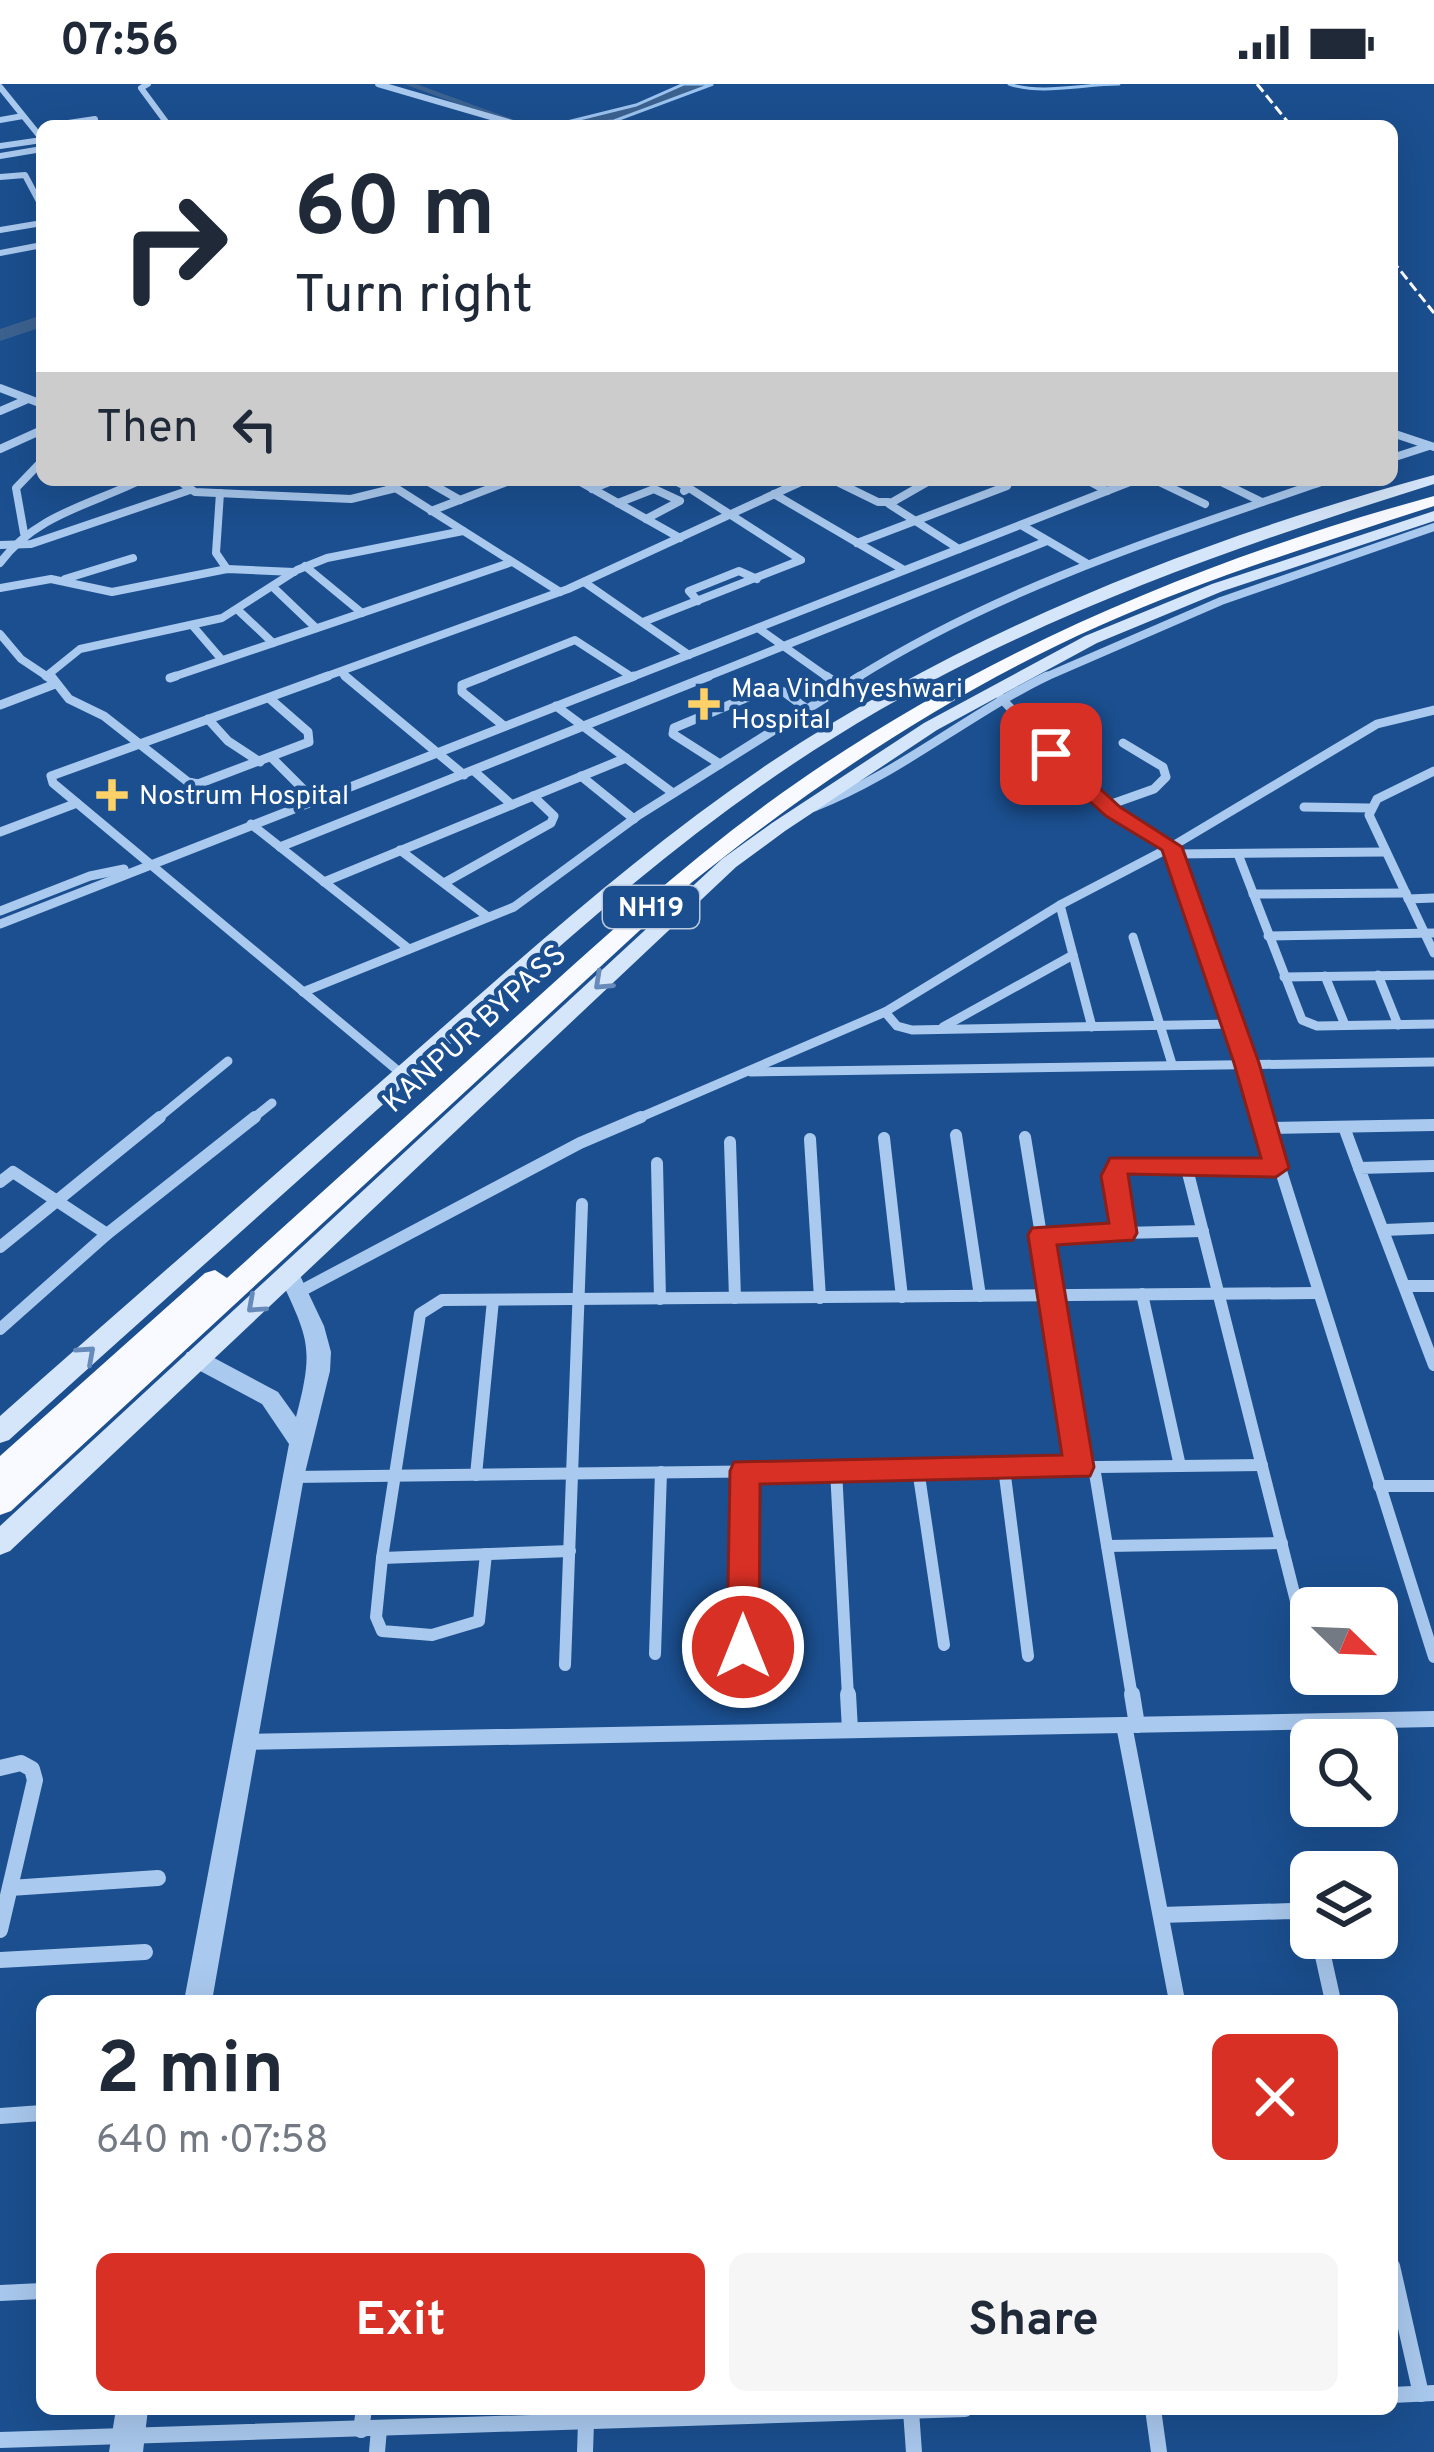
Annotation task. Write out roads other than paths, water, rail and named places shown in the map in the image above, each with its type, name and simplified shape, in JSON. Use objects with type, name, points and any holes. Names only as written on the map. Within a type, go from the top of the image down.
[{"type":"highway","name":"KANPUR BYPASS","points":[[0,1474],[653,883],[758,800],[850,737],[955,677],[1076,619],[1170,580],[1434,492]]},
{"type":"highway","name":"KANPUR BYPASS","points":[[0,1502],[682,878],[769,810],[860,748],[1089,624],[1175,589],[1434,501]]},
{"type":"main road","points":[[0,1432],[673,840],[847,722],[1060,610],[1152,572],[1434,479]]},
{"type":"main road","points":[[0,1543],[196,1358],[293,1283],[729,863],[800,811],[888,751],[1022,674],[1145,616],[1236,580],[1434,516]]},
{"type":"street","points":[[148,84],[141,88],[165,120]]},
{"type":"street","points":[[378,84],[500,120]]},
{"type":"street","points":[[0,87],[23,116],[36,124]]},
{"type":"street","points":[[0,101],[10,100]]},
{"type":"street","points":[[0,120],[23,116]]},
{"type":"street","points":[[470,120],[478,116]]},
{"type":"street","points":[[88,120],[95,119]]},
{"type":"street","points":[[0,146],[36,141]]},
{"type":"street","points":[[0,156],[36,150]]},
{"type":"street","points":[[0,177],[25,175],[36,196]]},
{"type":"street","points":[[0,230],[36,224]]},
{"type":"street","points":[[0,254],[36,246]]},
{"type":"street","points":[[0,388],[36,402]]},
{"type":"street","points":[[0,411],[28,399]]},
{"type":"street","points":[[0,449],[36,433]]},
{"type":"street","points":[[1398,435],[1431,446]]},
{"type":"street","points":[[1398,456],[1431,446]]},
{"type":"street","points":[[24,533],[16,488],[36,467]]},
{"type":"street","points":[[125,486],[63,510],[6,545],[0,566],[3,587],[62,580],[133,558]]},
{"type":"street","points":[[185,486],[190,490]]},
{"type":"street","points":[[6,545],[32,544],[190,490],[351,499],[384,486]]},
{"type":"street","points":[[395,486],[560,592]]},
{"type":"street","points":[[436,486],[460,500]]},
{"type":"street","points":[[486,486],[490,488]]},
{"type":"street","points":[[431,511],[496,486]]},
{"type":"street","points":[[587,486],[680,538]]},
{"type":"street","points":[[592,489],[599,486]]},
{"type":"street","points":[[643,622],[698,601],[689,591],[713,580],[739,572],[757,579],[801,560],[685,486]]},
{"type":"street","points":[[403,1075],[53,783],[51,776],[342,673],[405,644],[560,592],[789,486]]},
{"type":"street","points":[[845,486],[878,502],[888,502],[919,486]]},
{"type":"street","points":[[857,543],[1007,486]]},
{"type":"street","points":[[1098,486],[1107,491]]},
{"type":"street","points":[[0,924],[1120,486]]},
{"type":"street","points":[[1168,486],[1205,504]]},
{"type":"street","points":[[1229,486],[1262,502]]},
{"type":"street","points":[[1294,486],[1300,489]]},
{"type":"street","points":[[303,992],[514,907],[634,819],[922,636],[1087,563],[1309,486]]},
{"type":"street","points":[[671,496],[689,488]]},
{"type":"street","points":[[618,503],[654,489],[680,503],[646,519]]},
{"type":"street","points":[[220,493],[216,553],[227,569]]},
{"type":"street","points":[[774,494],[904,570]]},
{"type":"street","points":[[888,502],[959,549]]},
{"type":"street","points":[[1021,525],[1087,563]]},
{"type":"street","points":[[800,811],[856,788],[1001,698],[1103,647],[1239,592],[1434,527]]},
{"type":"street","points":[[62,580],[101,591],[126,591],[227,569],[300,569],[464,531]]},
{"type":"street","points":[[280,847],[1047,541]]},
{"type":"street","points":[[170,678],[512,562]]},
{"type":"street","points":[[53,681],[52,667],[76,652],[164,626],[192,625],[239,611],[300,569]]},
{"type":"street","points":[[300,569],[362,613]]},
{"type":"street","points":[[584,582],[689,655]]},
{"type":"street","points":[[274,588],[316,628]]},
{"type":"street","points":[[239,611],[273,643]]},
{"type":"street","points":[[192,625],[223,660]]},
{"type":"street","points":[[758,628],[842,687]]},
{"type":"street","points":[[0,634],[14,651],[188,782],[198,784],[266,760],[312,738]]},
{"type":"street","points":[[504,726],[462,692],[462,685],[575,640],[632,677]]},
{"type":"street","points":[[0,654],[14,651]]},
{"type":"street","points":[[342,673],[436,753],[512,805]]},
{"type":"street","points":[[0,705],[53,681]]},
{"type":"street","points":[[719,764],[674,734],[674,728],[767,689],[784,692],[807,709]]},
{"type":"street","points":[[269,698],[324,749]]},
{"type":"street","points":[[1001,698],[1032,736],[1106,806],[1173,851],[1386,852]]},
{"type":"street","points":[[556,706],[673,794]]},
{"type":"street","points":[[199,1995],[292,1477],[320,1352],[293,1283],[580,1143],[885,1012],[1060,905],[1173,851],[1377,724],[1434,710]]},
{"type":"street","points":[[208,719],[228,741],[266,760],[314,800]]},
{"type":"street","points":[[1106,806],[1154,789],[1166,777],[1163,767],[1123,743]]},
{"type":"street","points":[[324,882],[626,758]]},
{"type":"street","points":[[1304,807],[1369,808],[1377,799],[1434,771]]},
{"type":"street","points":[[581,776],[634,819]]},
{"type":"street","points":[[444,883],[550,823],[554,816],[533,796]]},
{"type":"street","points":[[0,832],[77,803]]},
{"type":"street","points":[[1369,808],[1407,896],[1429,933],[1434,953]]},
{"type":"street","points":[[251,824],[409,949]]},
{"type":"street","points":[[400,850],[488,917]]},
{"type":"street","points":[[1173,851],[1246,1063],[1434,1657]]},
{"type":"street","points":[[1238,854],[1302,1020],[1317,1026],[1434,1024]]},
{"type":"street","points":[[0,911],[89,876],[149,864]]},
{"type":"street","points":[[1253,894],[1434,898]]},
{"type":"street","points":[[1060,905],[1092,1027]]},
{"type":"street","points":[[1268,936],[1429,933]]},
{"type":"street","points":[[1133,937],[1172,1064]]},
{"type":"street","points":[[939,1030],[1073,955]]},
{"type":"street","points":[[1284,977],[1434,975]]},
{"type":"street","points":[[1325,976],[1345,1025]]},
{"type":"street","points":[[1378,976],[1398,1024]]},
{"type":"street","points":[[885,1012],[903,1029],[1233,1024]]},
{"type":"street","points":[[0,1247],[228,1061]]},
{"type":"street","points":[[741,1072],[1434,1062]]},
{"type":"street","points":[[0,1329],[107,1234],[272,1103]]},
{"type":"street","points":[[1264,1128],[1434,1125]]},
{"type":"street","points":[[1344,1127],[1434,1365]]},
{"type":"street","points":[[956,1135],[980,1296]]},
{"type":"street","points":[[1025,1137],[1051,1295],[1107,1546],[1130,1725],[1177,1995]]},
{"type":"street","points":[[810,1138],[820,1298]]},
{"type":"street","points":[[884,1138],[902,1297]]},
{"type":"street","points":[[730,1142],[735,1298]]},
{"type":"street","points":[[657,1163],[660,1299]]},
{"type":"street","points":[[1124,1233],[1115,1169],[1126,1163],[1276,1168]]},
{"type":"street","points":[[1186,1165],[1293,1587]]},
{"type":"street","points":[[1358,1168],[1434,1166]]},
{"type":"street","points":[[0,1182],[13,1172],[107,1234]]},
{"type":"street","points":[[565,1665],[582,1204]]},
{"type":"street","points":[[1384,1230],[1434,1228]]},
{"type":"street","points":[[1042,1235],[1202,1231]]},
{"type":"street","points":[[1405,1286],[1434,1286]]},
{"type":"street","points":[[486,1555],[479,1621],[460,1631],[382,1631],[376,1617],[382,1558],[420,1314],[435,1301],[1317,1293]]},
{"type":"street","points":[[1142,1294],[1180,1466]]},
{"type":"street","points":[[476,1475],[493,1300]]},
{"type":"street","points":[[196,1358],[270,1398],[299,1440]]},
{"type":"street","points":[[292,1477],[1262,1465]]},
{"type":"street","points":[[1004,1468],[1028,1656]]},
{"type":"street","points":[[918,1469],[944,1645]]},
{"type":"street","points":[[836,1470],[850,1730]]},
{"type":"street","points":[[743,1647],[745,1471]]},
{"type":"street","points":[[655,1654],[662,1472]]},
{"type":"street","points":[[1379,1486],[1434,1486]]},
{"type":"street","points":[[1107,1546],[1282,1544]]},
{"type":"street","points":[[382,1558],[570,1551]]},
{"type":"street","points":[[244,1742],[1434,1719]]},
{"type":"street","points":[[0,1768],[21,1763],[32,1768],[35,1780],[0,1930]]},
{"type":"street","points":[[10,1888],[158,1878]]},
{"type":"street","points":[[1161,1916],[1290,1911]]},
{"type":"street","points":[[0,1960],[145,1952]]},
{"type":"street","points":[[1323,1959],[1332,1995]]},
{"type":"street","points":[[0,2116],[36,2114]]},
{"type":"street","points":[[1398,2288],[1427,2394]]},
{"type":"street","points":[[0,2293],[36,2290]]},
{"type":"street","points":[[0,2440],[542,2416],[586,2422],[793,2415]]},
{"type":"street","points":[[911,2415],[914,2452]]},
{"type":"street","points":[[1154,2415],[1159,2452]]},
{"type":"street","points":[[585,2452],[586,2422]]},
{"type":"street","points":[[368,2423],[377,2452]]},
{"type":"water","points":[[684,84],[713,84],[617,120],[575,120],[636,105]]},
{"type":"waterway","points":[[408,84],[509,120]]},
{"type":"waterway","points":[[1009,84],[1049,89],[1119,84]]},
{"type":"waterway","points":[[0,335],[36,323]]},
{"type":"railway","points":[[1257,84],[1286,120]]},
{"type":"railway","points":[[1398,268],[1434,313]]},
{"type":"place","name":"Maa Vindhyeshwari Hospital","points":[[704,704]]},
{"type":"place","name":"Nostrum Hospital","points":[[112,795]]}]
